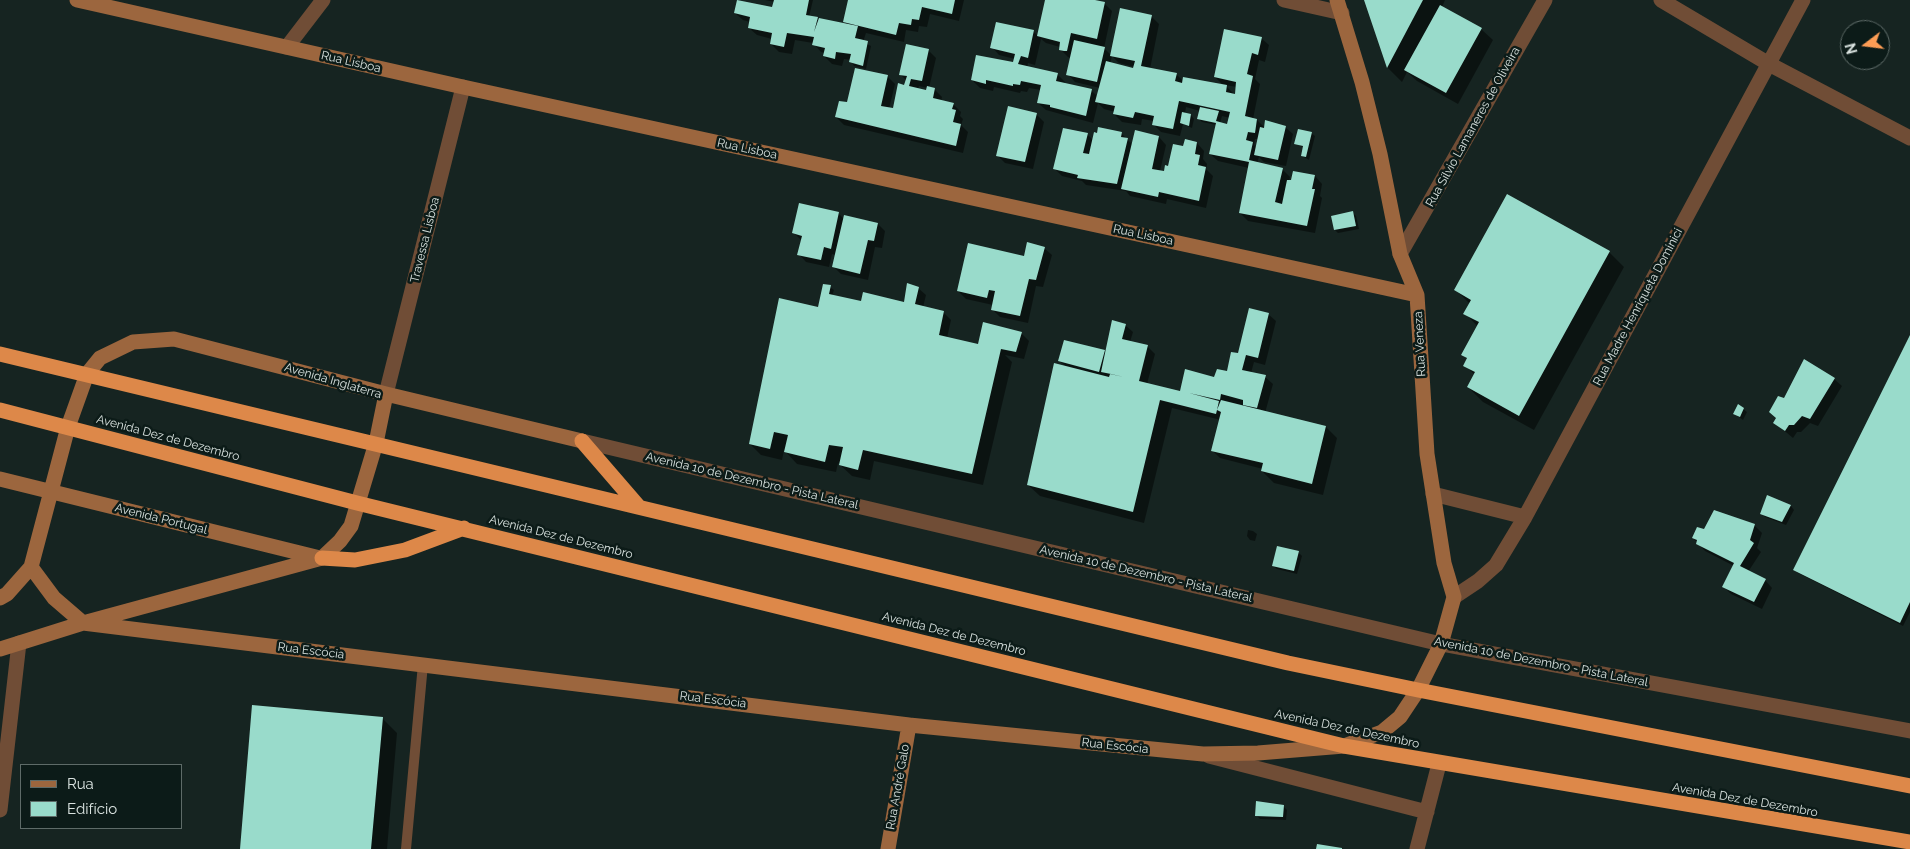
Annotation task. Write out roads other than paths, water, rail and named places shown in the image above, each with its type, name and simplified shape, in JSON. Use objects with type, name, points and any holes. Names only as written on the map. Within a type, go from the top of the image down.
[{"type":"highway","points":[[0,354],[1288,663],[1910,786]]},
{"type":"highway","name":"Avenida Dez de Dezembro","points":[[0,410],[357,503],[1344,746],[1440,764],[1910,842]]},
{"type":"highway","points":[[582,441],[639,507]]},
{"type":"highway","points":[[322,558],[354,560],[405,550],[464,528]]},
{"type":"street","name":"Rua Lisboa","points":[[77,0],[1417,296]]},
{"type":"street","points":[[287,47],[324,0]]},
{"type":"street","points":[[1284,0],[1340,7]]},
{"type":"street","name":"Rua Sílvio Lamaneres de Oliveira","points":[[1400,254],[1545,0]]},
{"type":"street","points":[[1661,0],[1769,64],[1910,138]]},
{"type":"street","name":"Rua Madre Henriqueta Dominici","points":[[1454,597],[1496,564],[1525,517],[1803,0]]},
{"type":"street","name":"Rua Veneza","points":[[1340,7],[1362,82],[1380,154],[1400,254],[1417,296],[1426,454],[1444,563],[1454,597]]},
{"type":"street","name":"Travessa Lisboa","points":[[386,394],[463,86]]},
{"type":"street","name":"Avenida Inglaterra","points":[[0,598],[7,594],[31,567],[68,427],[87,374],[100,358],[133,342],[174,339],[386,394],[376,444],[350,526],[340,542],[322,558],[83,623],[0,648]]},
{"type":"street","name":"Avenida 10 de Dezembro - Pista Lateral","points":[[386,394],[1441,644],[1910,731]]},
{"type":"street","name":"Avenida Portugal","points":[[0,479],[322,558]]},
{"type":"street","points":[[1433,494],[1525,517]]},
{"type":"street","points":[[31,567],[54,598],[83,623]]},
{"type":"street","points":[[1418,690],[1441,644],[1454,597]]},
{"type":"street","name":"Rua Escócia","points":[[83,623],[909,725],[1203,754],[1258,753],[1344,746],[1382,732],[1400,718],[1418,690]]},
{"type":"street","points":[[0,810],[19,643]]},
{"type":"street","name":"Rua André Galo","points":[[888,849],[909,725]]},
{"type":"street","points":[[1203,754],[1427,812]]},
{"type":"street","points":[[1417,849],[1440,764]]},
{"type":"lane","points":[[406,849],[423,664]]}]
